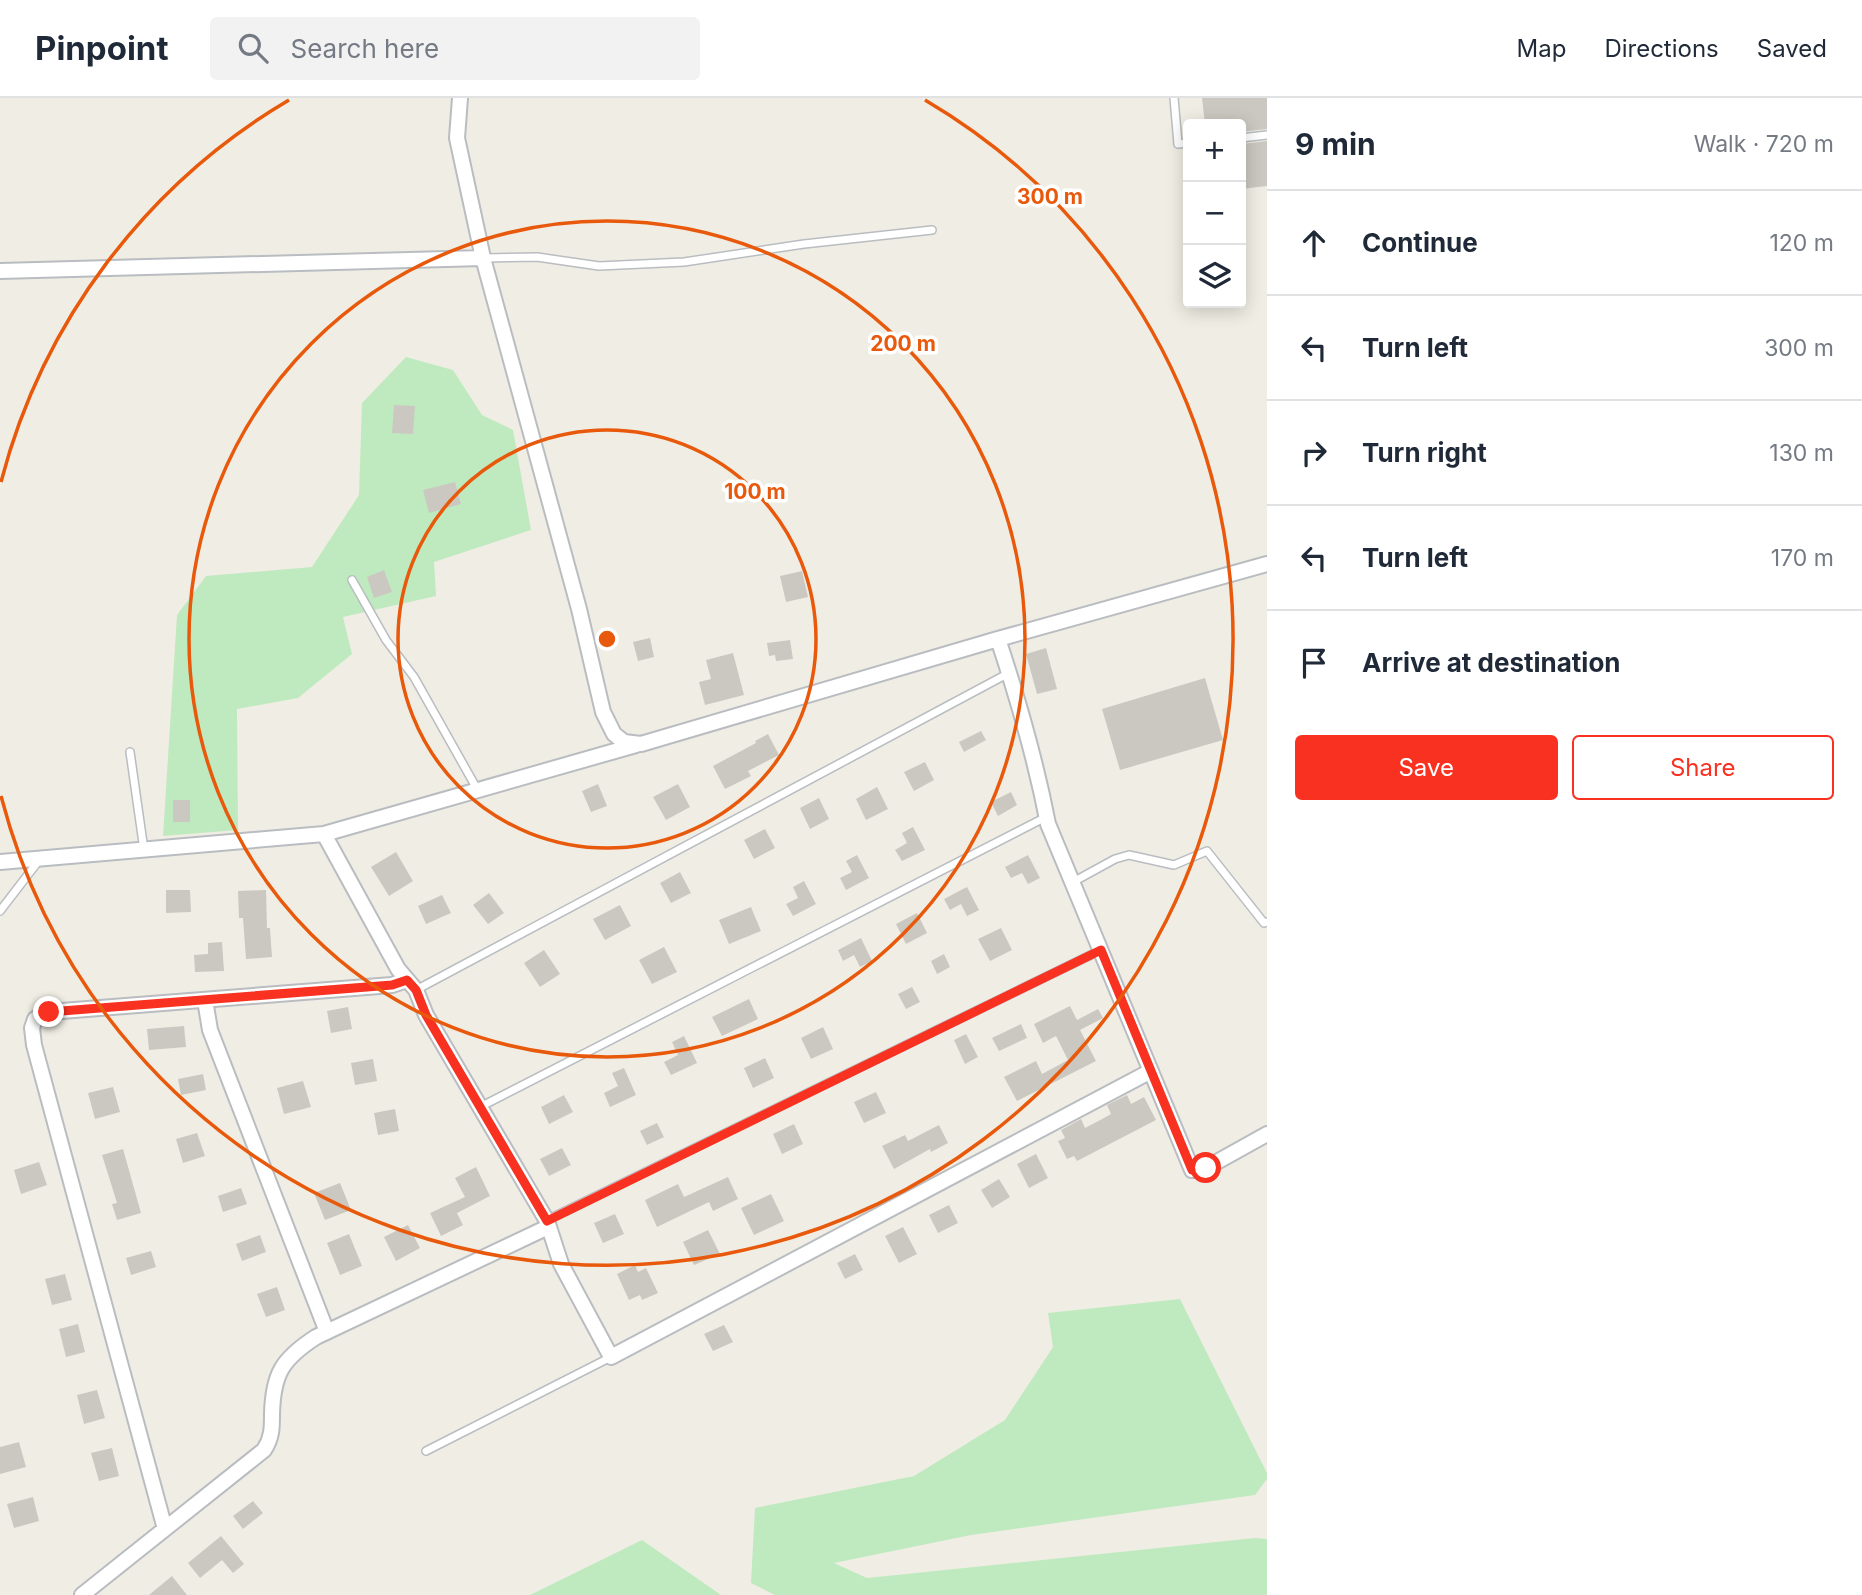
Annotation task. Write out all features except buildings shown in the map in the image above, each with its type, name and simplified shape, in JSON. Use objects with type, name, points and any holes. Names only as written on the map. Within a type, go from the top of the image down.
[{"type":"street","points":[[460,98],[457,138],[483,258],[579,609],[603,712],[614,734],[624,742],[641,744]]},
{"type":"street","points":[[0,271],[483,258]]},
{"type":"street","points":[[0,862],[324,834],[1267,564]]},
{"type":"street","points":[[998,639],[1046,817],[1192,1170],[1206,1168],[1267,1135]]},
{"type":"street","points":[[324,834],[398,969],[411,985],[547,1224],[561,1264],[611,1357],[1151,1070]]},
{"type":"street","points":[[165,1529],[34,1045],[32,1028],[35,1019],[49,1012],[411,985]]},
{"type":"street","points":[[205,1000],[210,1030],[327,1332]]},
{"type":"street","points":[[82,1595],[264,1450],[271,1438],[273,1390],[278,1375],[288,1358],[301,1347],[547,1224]]},
{"type":"lane","points":[[1174,98],[1178,144],[1183,144]]},
{"type":"lane","points":[[1246,137],[1267,135]]},
{"type":"lane","points":[[483,258],[537,257],[598,265],[684,262],[804,244],[932,230]]},
{"type":"lane","points":[[352,580],[386,640],[414,677],[477,789]]},
{"type":"lane","points":[[411,985],[1009,673]]},
{"type":"lane","points":[[130,752],[144,850]]},
{"type":"lane","points":[[480,1107],[1046,817]]},
{"type":"lane","points":[[1072,882],[1129,855],[1174,865],[1207,851],[1264,923],[1267,922]]},
{"type":"lane","points":[[0,911],[40,859]]},
{"type":"lane","points":[[547,1224],[1101,950]]},
{"type":"lane","points":[[426,1451],[611,1357]]},
{"type":"green space","points":[[406,357],[453,370],[482,415],[513,430],[531,530],[434,562],[436,596],[343,617],[352,654],[298,698],[237,709],[238,830],[163,836],[177,615],[206,576],[312,567],[359,495],[362,403]]},
{"type":"green space","points":[[1180,1299],[1267,1473],[1267,1479],[1255,1495],[971,1535],[834,1563],[867,1578],[1255,1538],[1267,1539],[1267,1595],[775,1595],[751,1583],[755,1508],[914,1476],[1005,1420],[1053,1347],[1048,1313]]},
{"type":"green space","points":[[642,1540],[721,1595],[530,1595]]},
{"type":"route","points":[[49,1012],[392,985],[407,980],[416,990],[426,1015],[547,1221],[1101,950],[1192,1170],[1206,1168]]}]
